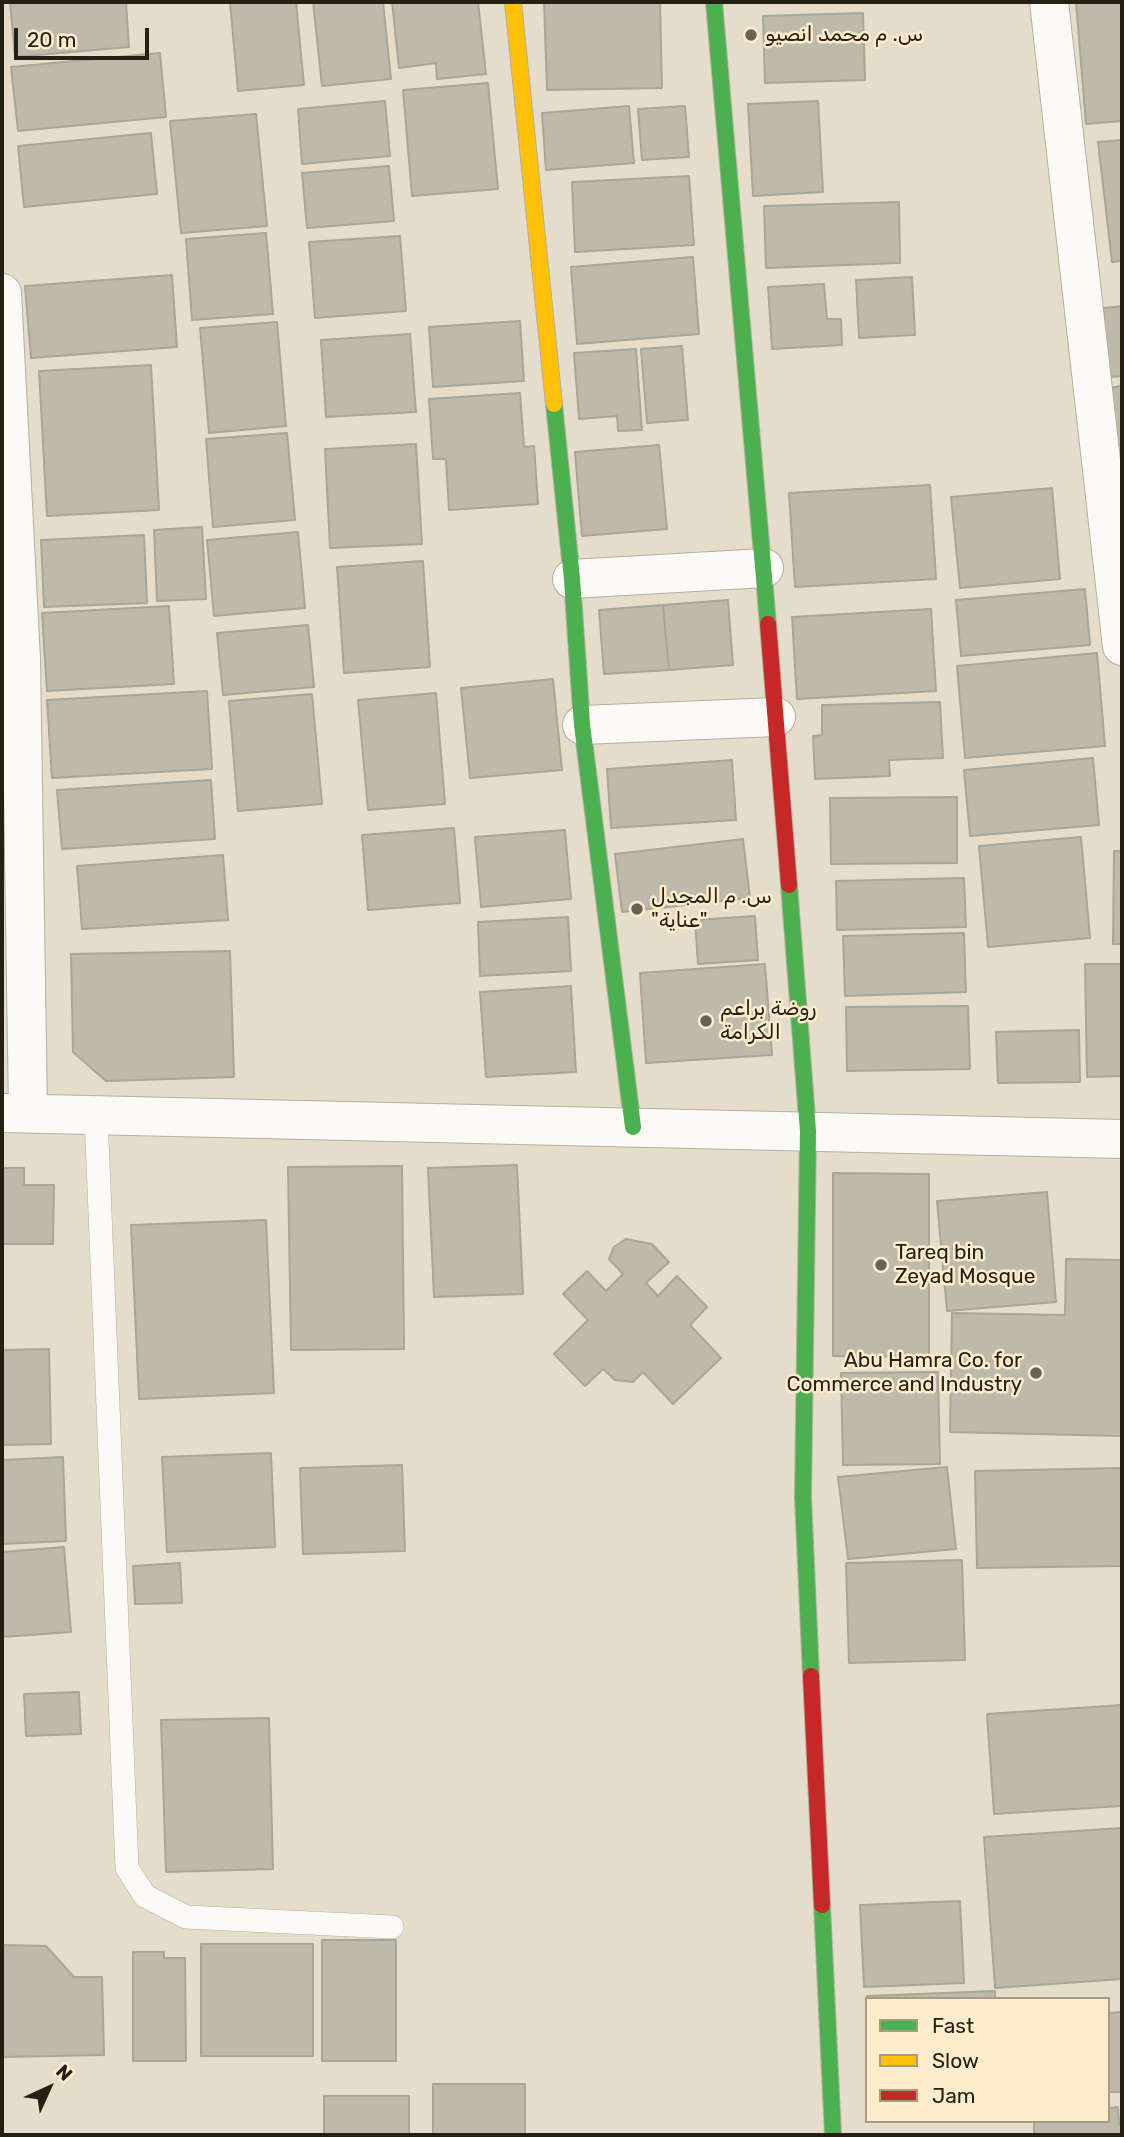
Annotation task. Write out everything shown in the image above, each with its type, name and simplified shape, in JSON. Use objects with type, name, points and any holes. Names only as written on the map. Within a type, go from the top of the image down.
[{"type":"street","points":[[513,2],[572,579],[582,725],[633,1127]]},
{"type":"street","points":[[714,2],[764,568],[808,1131],[803,1497],[833,2135]]},
{"type":"street","points":[[1049,2],[1118,577],[1122,646]]},
{"type":"street","points":[[2,293],[11,659],[15,1113],[1122,1139]]},
{"type":"street","points":[[572,579],[764,568]]},
{"type":"street","points":[[582,725],[776,717]]},
{"type":"lane","points":[[96,1115],[127,1868],[145,1896],[187,1917],[392,1927]]},
{"type":"building","points":[[10,2],[126,2],[129,47],[15,57]]},
{"type":"building","points":[[230,2],[296,2],[304,85],[238,91]]},
{"type":"building","points":[[313,2],[383,2],[391,79],[322,86]]},
{"type":"building","points":[[392,2],[478,2],[486,74],[437,79],[436,63],[399,68]]},
{"type":"building","points":[[544,2],[660,2],[662,88],[547,90]]},
{"type":"building","points":[[1076,2],[1122,2],[1122,121],[1086,124]]},
{"type":"building","points":[[863,13],[865,80],[765,83],[763,16]]},
{"type":"building","points":[[160,53],[166,117],[18,131],[11,67]]},
{"type":"building","points":[[488,83],[498,189],[412,196],[403,90]]},
{"type":"building","points":[[385,101],[390,156],[302,164],[298,109]]},
{"type":"building","points":[[818,101],[823,192],[753,196],[748,104]]},
{"type":"building","points":[[629,106],[634,163],[546,170],[542,113]]},
{"type":"building","points":[[685,106],[689,157],[642,160],[638,109]]},
{"type":"building","points":[[256,114],[267,226],[181,233],[170,121]]},
{"type":"building","points":[[151,133],[157,194],[24,207],[18,146]]},
{"type":"building","points":[[1122,140],[1122,261],[1112,262],[1098,142]]},
{"type":"building","points":[[389,166],[394,221],[307,228],[302,173]]},
{"type":"building","points":[[689,176],[694,245],[575,252],[572,182]]},
{"type":"building","points":[[899,202],[900,263],[766,268],[764,206]]},
{"type":"building","points":[[266,233],[273,314],[192,320],[186,239]]},
{"type":"building","points":[[400,236],[406,311],[315,318],[309,242]]},
{"type":"building","points":[[693,257],[699,334],[577,344],[571,267]]},
{"type":"building","points":[[172,275],[177,347],[31,358],[25,286]]},
{"type":"building","points":[[912,277],[915,335],[859,338],[856,280]]},
{"type":"building","points":[[824,284],[827,319],[841,319],[842,345],[772,349],[768,287]]},
{"type":"building","points":[[1122,306],[1122,376],[1109,377],[1103,308]]},
{"type":"building","points":[[520,321],[524,381],[433,387],[429,327]]},
{"type":"building","points":[[277,322],[286,426],[209,433],[200,328]]},
{"type":"building","points":[[410,334],[416,412],[326,417],[321,340]]},
{"type":"building","points":[[682,346],[688,420],[647,423],[641,349]]},
{"type":"building","points":[[636,349],[642,430],[618,431],[617,416],[579,419],[574,353]]},
{"type":"building","points":[[151,365],[159,510],[47,516],[39,371]]},
{"type":"building","points":[[1122,386],[1122,445],[1113,446],[1108,388]]},
{"type":"building","points":[[520,393],[524,447],[534,446],[538,504],[449,510],[446,459],[433,459],[429,399]]},
{"type":"building","points":[[287,433],[295,520],[213,527],[206,439]]},
{"type":"building","points":[[416,444],[422,544],[330,548],[325,449]]},
{"type":"building","points":[[659,445],[667,529],[582,536],[575,452]]},
{"type":"building","points":[[930,485],[936,579],[795,587],[789,493]]},
{"type":"building","points":[[1052,488],[1060,579],[960,588],[951,497]]},
{"type":"building","points":[[202,527],[206,599],[157,601],[154,530]]},
{"type":"building","points":[[298,532],[305,608],[214,616],[207,540]]},
{"type":"building","points":[[144,535],[147,603],[44,607],[41,540]]},
{"type":"building","points":[[423,561],[430,667],[344,673],[337,567]]},
{"type":"building","points":[[1085,589],[1090,645],[961,656],[956,600]]},
{"type":"building","points":[[728,600],[733,665],[669,670],[663,605]]},
{"type":"building","points":[[663,605],[669,670],[604,674],[599,610]]},
{"type":"building","points":[[169,606],[174,684],[47,691],[42,613]]},
{"type":"building","points":[[931,609],[936,691],[797,699],[792,617]]},
{"type":"building","points":[[308,625],[314,687],[223,695],[217,633]]},
{"type":"building","points":[[1097,653],[1105,746],[965,758],[957,666]]},
{"type":"building","points":[[553,679],[562,770],[470,778],[461,688]]},
{"type":"building","points":[[207,691],[212,769],[52,778],[47,700]]},
{"type":"building","points":[[436,693],[445,804],[368,810],[358,700]]},
{"type":"building","points":[[312,694],[322,804],[238,811],[229,701]]},
{"type":"building","points":[[940,702],[943,758],[889,760],[890,776],[815,779],[813,736],[822,735],[822,705]]},
{"type":"building","points":[[1093,758],[1099,825],[970,836],[964,770]]},
{"type":"building","points":[[732,760],[736,820],[611,828],[607,769]]},
{"type":"building","points":[[211,780],[215,839],[62,849],[57,790]]},
{"type":"building","points":[[957,797],[957,863],[831,864],[830,798]]},
{"type":"building","points":[[454,828],[460,903],[368,910],[362,835]]},
{"type":"building","points":[[565,830],[571,899],[481,907],[475,837]]},
{"type":"building","points":[[1081,837],[1090,938],[988,947],[979,846]]},
{"type":"building","points":[[743,839],[750,898],[622,912],[615,854]]},
{"type":"building","points":[[1114,851],[1122,851],[1122,944],[1113,944]]},
{"type":"building","points":[[223,855],[228,920],[82,929],[77,866]]},
{"type":"building","points":[[964,878],[966,927],[837,930],[836,881]]},
{"type":"building","points":[[755,916],[758,960],[698,964],[695,920]]},
{"type":"building","points":[[568,917],[571,971],[480,976],[478,922]]},
{"type":"building","points":[[964,933],[966,992],[845,996],[843,936]]},
{"type":"building","points":[[230,951],[234,1077],[106,1081],[73,1052],[71,954]]},
{"type":"building","points":[[765,964],[772,1055],[646,1063],[640,973]]},
{"type":"building","points":[[1085,964],[1122,964],[1122,1076],[1087,1077]]},
{"type":"building","points":[[571,986],[576,1072],[486,1077],[480,992]]},
{"type":"building","points":[[968,1006],[970,1069],[847,1071],[846,1007]]},
{"type":"building","points":[[1079,1030],[1080,1082],[998,1083],[996,1032]]},
{"type":"building","points":[[517,1165],[523,1294],[434,1297],[428,1168]]},
{"type":"building","points":[[402,1166],[404,1349],[291,1350],[288,1167]]},
{"type":"building","points":[[2,1168],[24,1168],[24,1185],[54,1185],[53,1244],[2,1244]]},
{"type":"building","name":"Tareq bin Zeyad Mosque","points":[[833,1173],[929,1174],[929,1357],[833,1356]]},
{"type":"building","points":[[1047,1192],[1056,1302],[947,1311],[937,1201]]},
{"type":"building","points":[[266,1220],[274,1393],[139,1399],[131,1225]]},
{"type":"building","points":[[626,1239],[652,1244],[669,1262],[646,1283],[658,1296],[677,1276],[707,1307],[690,1325],[721,1358],[673,1404],[643,1372],[633,1382],[615,1380],[603,1369],[585,1386],[554,1354],[588,1320],[563,1294],[587,1271],[606,1291],[623,1274],[609,1259],[614,1247]]},
{"type":"building","name":"Abu Hamra Co. for Commerce and Industry","points":[[1066,1259],[1122,1260],[1122,1436],[950,1432],[952,1313],[1065,1315]]},
{"type":"building","points":[[49,1349],[51,1444],[2,1445],[2,1350]]},
{"type":"building","points":[[938,1372],[940,1464],[843,1465],[841,1373]]},
{"type":"building","points":[[271,1453],[275,1547],[167,1552],[162,1457]]},
{"type":"building","points":[[63,1457],[66,1541],[2,1544],[2,1460]]},
{"type":"building","points":[[402,1465],[405,1551],[303,1554],[300,1468]]},
{"type":"building","points":[[947,1467],[956,1549],[848,1559],[838,1477]]},
{"type":"building","points":[[1122,1468],[1122,1566],[977,1568],[975,1471]]},
{"type":"building","points":[[64,1547],[71,1632],[2,1637],[2,1552]]},
{"type":"building","points":[[962,1560],[965,1660],[849,1663],[846,1563]]},
{"type":"building","points":[[180,1563],[182,1603],[135,1604],[133,1566]]},
{"type":"building","points":[[79,1692],[81,1734],[26,1736],[24,1694]]},
{"type":"building","points":[[1122,1705],[1122,1806],[994,1814],[987,1714]]},
{"type":"building","points":[[269,1718],[273,1869],[166,1872],[161,1720]]},
{"type":"building","points":[[1122,1828],[1122,1979],[995,1988],[984,1837]]},
{"type":"building","points":[[960,1901],[964,1983],[864,1987],[860,1905]]},
{"type":"building","points":[[322,1940],[396,1940],[396,2061],[322,2061]]},
{"type":"building","points":[[201,1944],[313,1944],[313,2056],[201,2056]]},
{"type":"building","points":[[2,1945],[46,1946],[74,1977],[102,1977],[104,2055],[2,2057]]},
{"type":"building","points":[[133,1952],[164,1952],[164,1958],[185,1958],[186,2061],[133,2061]]},
{"type":"building","points":[[995,1991],[995,1997],[867,1996]]},
{"type":"building","points":[[1122,2012],[1122,2092],[1110,2092],[1110,2013]]},
{"type":"building","points":[[433,2084],[525,2084],[525,2135],[433,2135]]},
{"type":"building","points":[[324,2096],[409,2096],[409,2135],[324,2135]]},
{"type":"building","points":[[1118,2107],[1122,2135],[1034,2135],[1034,2123],[1110,2123],[1110,2108]]},
{"type":"traffic: fast","points":[[714,2],[768,624]]},
{"type":"traffic: fast","points":[[554,404],[572,579],[582,725],[633,1127]]},
{"type":"traffic: fast","points":[[789,885],[808,1131],[803,1497],[811,1676]]},
{"type":"traffic: fast","points":[[822,1905],[833,2135]]},
{"type":"traffic: slow","points":[[513,2],[554,404]]},
{"type":"traffic: jam","points":[[768,624],[789,885]]},
{"type":"traffic: jam","points":[[811,1676],[822,1905]]},
{"type":"place","name":"س. م محمد انصيو","points":[[751,35]]},
{"type":"place","name":"س. م المجدل \"عناية\"","points":[[637,909]]},
{"type":"place","name":"روضة براعم الكرامة","points":[[706,1021]]},
{"type":"place","name":"Tareq bin Zeyad Mosque","points":[[881,1265]]},
{"type":"place","name":"Abu Hamra Co. for Commerce and Industry","points":[[1036,1373]]}]
